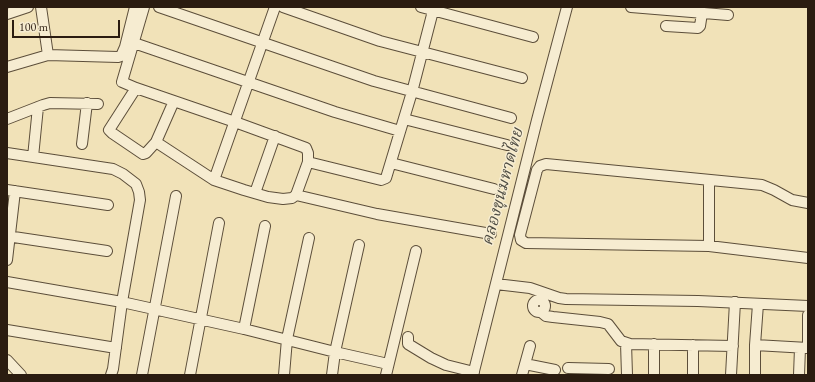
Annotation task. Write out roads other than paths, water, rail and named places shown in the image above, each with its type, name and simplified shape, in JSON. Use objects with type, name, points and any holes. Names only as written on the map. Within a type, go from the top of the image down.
[{"type":"street","points":[[7,14],[28,7]]},
{"type":"street","points":[[41,7],[48,55]]},
{"type":"street","points":[[7,67],[48,55],[121,56],[125,47],[135,7]]},
{"type":"street","points":[[144,7],[122,82],[306,148],[308,153],[308,162],[296,195],[288,199],[268,197],[229,186],[214,180],[156,142]]},
{"type":"street","points":[[159,7],[374,82],[511,118]]},
{"type":"street","points":[[214,180],[275,7]]},
{"type":"street","points":[[284,7],[380,40],[522,78]]},
{"type":"street","points":[[421,7],[533,37]]},
{"type":"street","points":[[408,337],[408,344],[431,358],[446,365],[472,373],[567,7]]},
{"type":"street","points":[[631,7],[728,15]]},
{"type":"street","points":[[308,162],[381,180],[386,178],[412,92],[433,9]]},
{"type":"street","points":[[666,26],[698,28],[701,23],[702,13]]},
{"type":"street","points":[[134,43],[335,112],[400,131]]},
{"type":"street","points":[[136,88],[110,130],[112,133],[143,154],[146,153],[156,142],[174,101]]},
{"type":"street","points":[[7,119],[50,103],[98,104]]},
{"type":"street","points":[[82,144],[87,103]]},
{"type":"street","points":[[33,157],[38,107]]},
{"type":"street","points":[[404,119],[507,145]]},
{"type":"street","points":[[255,193],[275,136]]},
{"type":"street","points":[[7,152],[113,169],[124,174],[136,184],[140,200],[111,375]]},
{"type":"street","points":[[391,163],[494,189]]},
{"type":"street","points":[[808,203],[792,200],[762,185],[542,165],[537,170],[520,235],[521,240],[526,243],[709,246],[808,258]]},
{"type":"street","points":[[709,180],[709,246]]},
{"type":"street","points":[[7,260],[11,191],[108,205]]},
{"type":"street","points":[[296,195],[376,214],[490,234]]},
{"type":"street","points":[[142,375],[176,196]]},
{"type":"street","points":[[190,375],[219,223]]},
{"type":"street","points":[[244,329],[265,226]]},
{"type":"street","points":[[8,236],[107,252]]},
{"type":"street","points":[[284,375],[287,339],[309,238]]},
{"type":"street","points":[[332,375],[335,352],[359,245]]},
{"type":"street","points":[[386,375],[416,251]]},
{"type":"street","points":[[7,282],[122,302],[287,339],[388,364]]},
{"type":"street","points":[[496,284],[538,295],[566,299],[735,302],[808,306]]},
{"type":"street","points":[[538,295],[532,307],[535,311],[541,312],[546,316],[608,324],[621,341],[626,343],[733,346]]},
{"type":"street","points":[[731,375],[735,302]]},
{"type":"street","points":[[755,375],[755,345],[758,304]]},
{"type":"street","points":[[799,375],[805,348],[808,315]]},
{"type":"street","points":[[7,330],[116,348]]},
{"type":"street","points":[[626,343],[627,375]]},
{"type":"street","points":[[654,344],[654,375]]},
{"type":"street","points":[[693,345],[693,375]]},
{"type":"street","points":[[755,345],[805,348]]},
{"type":"street","points":[[522,375],[530,346]]},
{"type":"street","points":[[7,360],[21,375]]},
{"type":"street","points":[[525,364],[555,370]]},
{"type":"street","points":[[568,368],[579,372],[610,370]]},
{"type":"water label","name":"คลองขุนมหาดไทย","points":[[503,187]]}]
